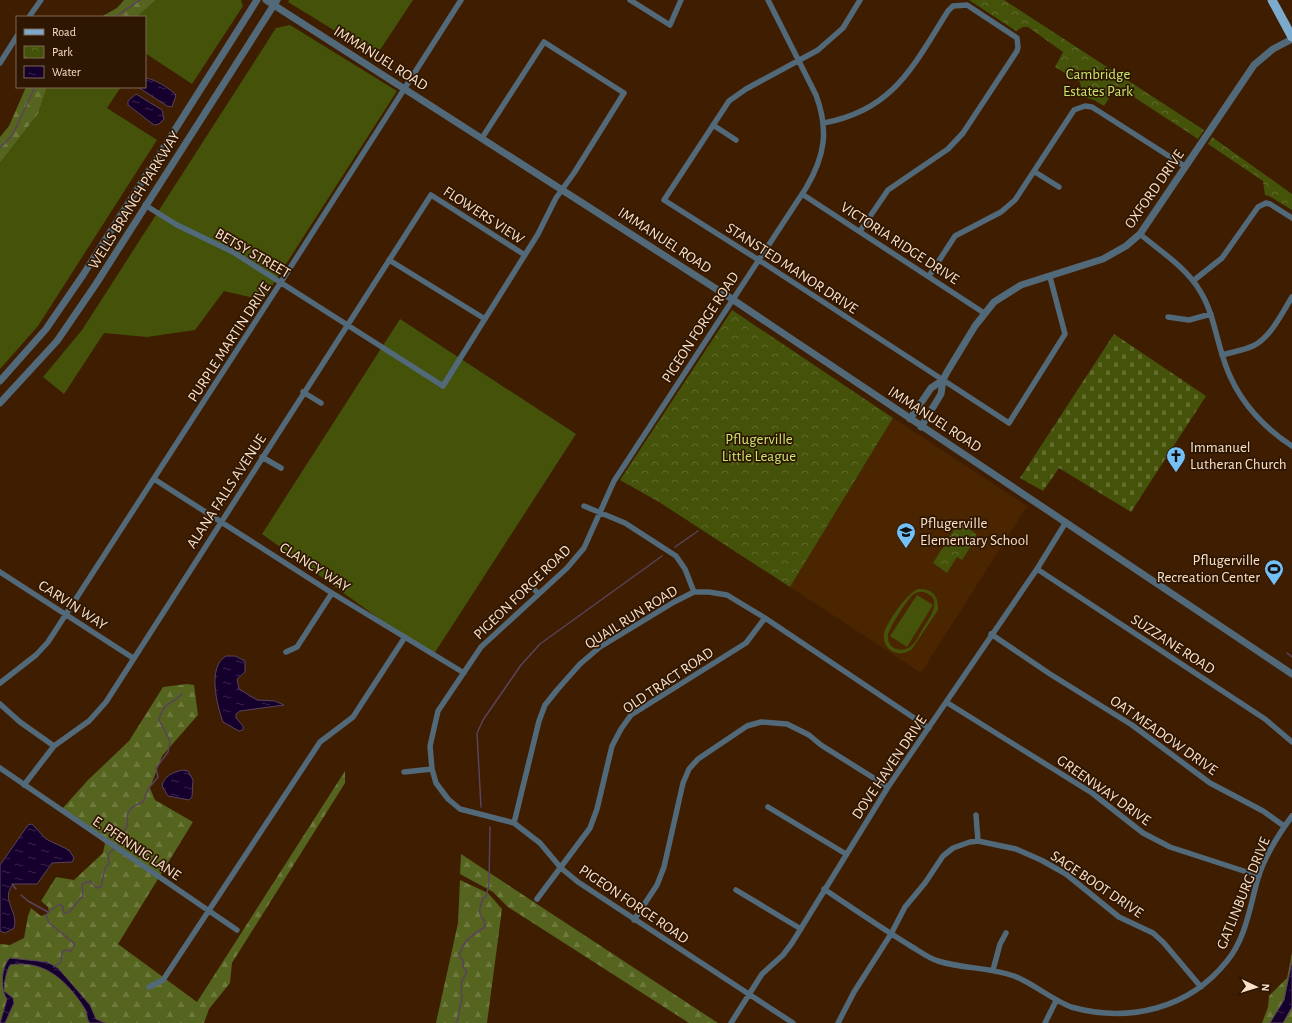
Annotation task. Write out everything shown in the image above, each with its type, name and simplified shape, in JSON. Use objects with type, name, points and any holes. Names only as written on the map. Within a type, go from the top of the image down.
[{"type":"main road","points":[[1272,0],[1292,38]]},
{"type":"street","points":[[31,16],[41,0]]},
{"type":"street","name":"WELLS BRANCH PARKWAY","points":[[0,381],[46,329],[83,275],[257,0]]},
{"type":"street","name":"IMMANUEL ROAD","points":[[266,0],[276,3],[732,299],[1292,674]]},
{"type":"street","name":"PURPLE MARTIN DRIVE","points":[[0,682],[43,649],[66,615],[461,0]]},
{"type":"street","points":[[630,0],[670,25],[681,0]]},
{"type":"street","name":"PIGEON FORGE ROAD","points":[[768,0],[816,95],[824,123],[824,143],[819,162],[802,194],[732,299],[614,482],[584,548],[567,568],[538,593],[481,647],[438,711],[430,746],[432,769],[436,783],[448,799],[460,809],[514,823],[540,843],[561,868],[578,882],[793,1023]]},
{"type":"street","name":"STANSTED MANOR DRIVE","points":[[860,0],[843,28],[830,41],[799,61],[746,89],[729,101],[664,200],[1009,423],[1065,334],[1050,276]]},
{"type":"street","name":"WELLS BRANCH PARKWAY","points":[[0,403],[57,341],[96,284],[145,205],[276,3]]},
{"type":"street","points":[[824,123],[860,112],[888,93],[906,77],[948,11],[953,6],[967,5],[1017,38],[1017,51],[964,133],[948,149],[888,190],[860,231]]},
{"type":"street","points":[[0,63],[16,38]]},
{"type":"street","name":"OXFORD DRIVE","points":[[943,380],[984,313],[994,302],[1012,290],[1103,259],[1126,246],[1140,234],[1186,168],[1254,65],[1273,49],[1292,38]]},
{"type":"street","points":[[389,260],[485,319],[525,255],[562,189],[624,93],[544,42],[482,138]]},
{"type":"street","points":[[929,276],[955,236],[1001,212],[1009,206],[1035,172],[1074,110],[1085,106],[1092,107],[1186,168]]},
{"type":"street","points":[[713,125],[736,140]]},
{"type":"street","points":[[1035,172],[1059,187]]},
{"type":"street","name":"VICTORIA RIDGE DRIVE","points":[[802,194],[984,313]]},
{"type":"street","name":"FLOWERS VIEW","points":[[431,195],[525,255]]},
{"type":"street","name":"ALANA FALLS AVENUE","points":[[24,785],[54,746],[89,721],[99,709],[431,195]]},
{"type":"street","points":[[1194,281],[1222,258],[1258,207],[1262,204],[1270,204],[1292,218]]},
{"type":"street","name":"BETSY STREET","points":[[145,205],[177,225],[233,252],[346,326],[443,386],[485,319]]},
{"type":"street","points":[[1140,234],[1194,281],[1211,314],[1222,355],[1232,381],[1244,403],[1261,422],[1292,446]]},
{"type":"street","points":[[1222,355],[1246,349],[1258,343],[1274,325],[1292,297]]},
{"type":"street","points":[[1168,317],[1189,320],[1211,314]]},
{"type":"street","points":[[910,419],[931,388],[943,380]]},
{"type":"street","points":[[922,427],[941,394],[943,380]]},
{"type":"street","points":[[303,392],[321,403]]},
{"type":"street","points":[[262,457],[280,468]]},
{"type":"street","name":"CLANCY WAY","points":[[154,479],[332,593],[464,673]]},
{"type":"street","points":[[584,506],[625,523],[676,556],[685,569],[694,592]]},
{"type":"street","name":"DOVE HAVEN DRIVE","points":[[731,1023],[762,974],[783,955],[801,929],[824,889],[888,787],[991,634],[1037,569],[1066,522]]},
{"type":"street","name":"SUZZANE ROAD","points":[[1037,569],[1265,718],[1292,742]]},
{"type":"street","name":"CARVIN WAY","points":[[0,572],[133,658]]},
{"type":"street","points":[[530,586],[538,593]]},
{"type":"street","name":"QUAIL RUN ROAD","points":[[514,823],[539,721],[545,705],[580,664],[600,648],[674,602],[694,592],[709,592],[727,595],[765,618],[929,728]]},
{"type":"street","points":[[286,652],[298,647],[332,593]]},
{"type":"street","name":"OLD TRACT ROAD","points":[[537,899],[590,828],[597,809],[612,746],[620,729],[632,715],[746,643],[765,618]]},
{"type":"street","name":"OAT MEADOW DRIVE","points":[[991,634],[1050,674],[1132,725],[1210,783],[1264,811],[1284,826]]},
{"type":"street","points":[[149,987],[163,980],[320,742],[353,716],[405,637]]},
{"type":"street","name":"GREENWAY DRIVE","points":[[946,702],[1092,793],[1143,833],[1170,847],[1259,876]]},
{"type":"street","points":[[0,704],[20,722],[54,746]]},
{"type":"street","points":[[634,920],[659,879],[683,783],[689,769],[698,759],[747,726],[762,722],[787,724],[809,735],[821,745],[888,787]]},
{"type":"street","name":"E. PFENNIG LANE","points":[[0,768],[237,930]]},
{"type":"street","points":[[404,772],[432,769]]},
{"type":"street","points":[[768,807],[846,854]]},
{"type":"street","points":[[976,815],[978,841]]},
{"type":"street","name":"GATLINBURG DRIVE","points":[[824,889],[891,934],[938,961],[993,970],[1015,977],[1056,1001],[1094,1014],[1110,1017],[1132,1016],[1153,1012],[1178,1003],[1201,987],[1229,960],[1239,942],[1259,876],[1272,846],[1292,816]]},
{"type":"street","name":"SAGE BOOT DRIVE","points":[[838,1023],[854,992],[891,934],[905,907],[943,856],[953,848],[978,841],[1016,849],[1041,860],[1066,874],[1119,917],[1153,933],[1163,942],[1201,987]]},
{"type":"street","points":[[736,890],[801,929]]},
{"type":"street","points":[[993,970],[1000,944],[1006,933]]},
{"type":"street","points":[[1045,1023],[1056,1001]]},
{"type":"shaded area","name":"Pflugerville Elementary School","points":[[893,418],[1027,506],[921,673],[790,587]]},
{"type":"green space","points":[[124,0],[156,0],[138,16],[103,16],[117,8]]},
{"type":"green space","points":[[156,0],[241,0],[243,6],[192,84],[146,54],[146,16],[138,16]]},
{"type":"green space","points":[[289,0],[413,0],[376,56],[288,2]]},
{"type":"green space","name":"Cambridge Estates Park","points":[[969,0],[1004,0],[1204,130],[1198,139],[1117,86],[1104,106],[1094,100],[1083,97],[1080,82],[1055,67],[1063,52],[1028,27],[1023,27],[1016,31]]},
{"type":"green space","points":[[290,25],[397,91],[263,300],[224,291],[195,330],[147,337],[104,333],[64,394],[43,377],[82,330],[276,28]]},
{"type":"green space","points":[[26,88],[47,88],[38,114],[0,163],[0,137],[9,126]]},
{"type":"green space","points":[[47,88],[120,88],[107,108],[157,140],[38,326],[0,369],[0,163],[38,114]]},
{"type":"green space","points":[[1212,137],[1292,194],[1292,210],[1265,195],[1263,181],[1208,144]]},
{"type":"green space","name":"Pflugerville Little League","points":[[732,310],[893,418],[790,587],[659,502],[620,480]]},
{"type":"green space","points":[[400,319],[576,434],[432,657],[262,534]]},
{"type":"green space","points":[[1114,334],[1206,396],[1131,512],[1059,468],[1043,491],[1020,478]]},
{"type":"green space","points":[[959,522],[975,533],[977,537],[962,560],[957,557],[947,573],[933,563]]},
{"type":"green space","points":[[918,589],[923,589],[934,594],[938,605],[938,610],[912,649],[908,652],[897,653],[889,649],[886,645],[884,634],[898,609],[913,592]],"holes":[[[923,592],[929,594],[933,598],[934,607],[916,640],[909,648],[902,650],[896,649],[888,641],[888,635],[903,607],[915,593]]]},
{"type":"green space","points":[[917,595],[933,605],[907,647],[890,636]]},
{"type":"green space","points":[[187,684],[194,685],[198,715],[162,756],[150,788],[155,800],[193,822],[118,944],[197,1002],[345,771],[345,783],[232,963],[230,983],[209,1009],[204,1023],[0,1023],[0,944],[10,945],[24,938],[31,908],[41,916],[49,913],[48,907],[41,901],[56,877],[74,880],[103,853],[105,843],[62,809],[88,780],[129,741],[163,687]]},
{"type":"green space","points":[[461,854],[718,1023],[689,1023],[508,907],[493,892],[460,874]]},
{"type":"green space","points":[[460,880],[488,893],[502,909],[487,1023],[436,1023],[458,923]]},
{"type":"green space","points":[[1292,953],[1292,1023],[1262,1023],[1268,1007],[1269,996],[1287,978]]},
{"type":"water","points":[[146,78],[162,84],[176,95],[172,107],[167,106],[140,88],[146,88]]},
{"type":"water","points":[[136,94],[162,110],[164,119],[159,124],[154,125],[128,105],[128,101]]},
{"type":"water","points":[[226,656],[235,656],[245,661],[245,672],[237,679],[239,689],[257,700],[275,701],[284,705],[240,711],[236,714],[236,718],[243,726],[243,730],[239,731],[223,722],[216,697],[215,677],[220,661]]},
{"type":"water","points":[[183,770],[188,771],[193,780],[192,797],[189,800],[168,796],[162,786],[167,777]]},
{"type":"water","points":[[32,824],[46,839],[69,850],[74,858],[72,862],[52,863],[37,884],[13,884],[8,896],[15,922],[14,928],[5,933],[0,931],[0,865],[28,825]]},
{"type":"water","points":[[10,958],[47,962],[58,968],[90,1005],[96,1019],[105,1023],[90,1023],[85,1009],[78,999],[63,982],[54,975],[45,969],[23,964],[10,965],[7,971],[4,991],[13,998],[14,1003],[5,1023],[0,1023],[7,999],[3,990],[2,978],[7,962]]},
{"type":"water","points":[[1292,961],[1292,1007],[1283,1023],[1270,1023],[1284,1000]]},
{"type":"waterway","points":[[116,16],[140,0]]},
{"type":"waterway","points":[[0,148],[13,134],[35,88]]},
{"type":"waterway","points":[[675,547],[698,531]]},
{"type":"waterway","points":[[481,807],[477,733],[483,720],[521,665],[540,644],[662,556]]},
{"type":"waterway","points":[[1287,653],[1292,657]]},
{"type":"waterway","points":[[118,846],[122,833],[127,827],[128,812],[134,806],[143,802],[148,789],[158,777],[156,768],[168,752],[170,741],[159,720],[161,713],[166,706],[182,694]]},
{"type":"waterway","points":[[457,1023],[462,997],[461,983],[467,972],[463,967],[463,960],[459,956],[466,942],[485,927],[484,920],[480,915],[480,910],[483,898],[486,897],[489,884],[490,827]]},
{"type":"waterway","points":[[54,967],[61,962],[62,952],[66,950],[71,951],[75,944],[49,923],[46,915],[60,904],[63,907],[64,913],[69,912],[83,896],[82,884],[90,881],[97,888],[101,887],[105,868],[109,864],[108,854],[115,848]]},
{"type":"waterway","points":[[12,884],[16,889]]},
{"type":"waterway","points":[[21,895],[28,901],[48,912]]},
{"type":"place","name":"Immanuel Lutheran Church","points":[[1176,473]]},
{"type":"place","name":"Pflugerville Elementary School","points":[[906,549]]},
{"type":"place","name":"Pflugerville Recreation Center","points":[[1274,586]]}]
